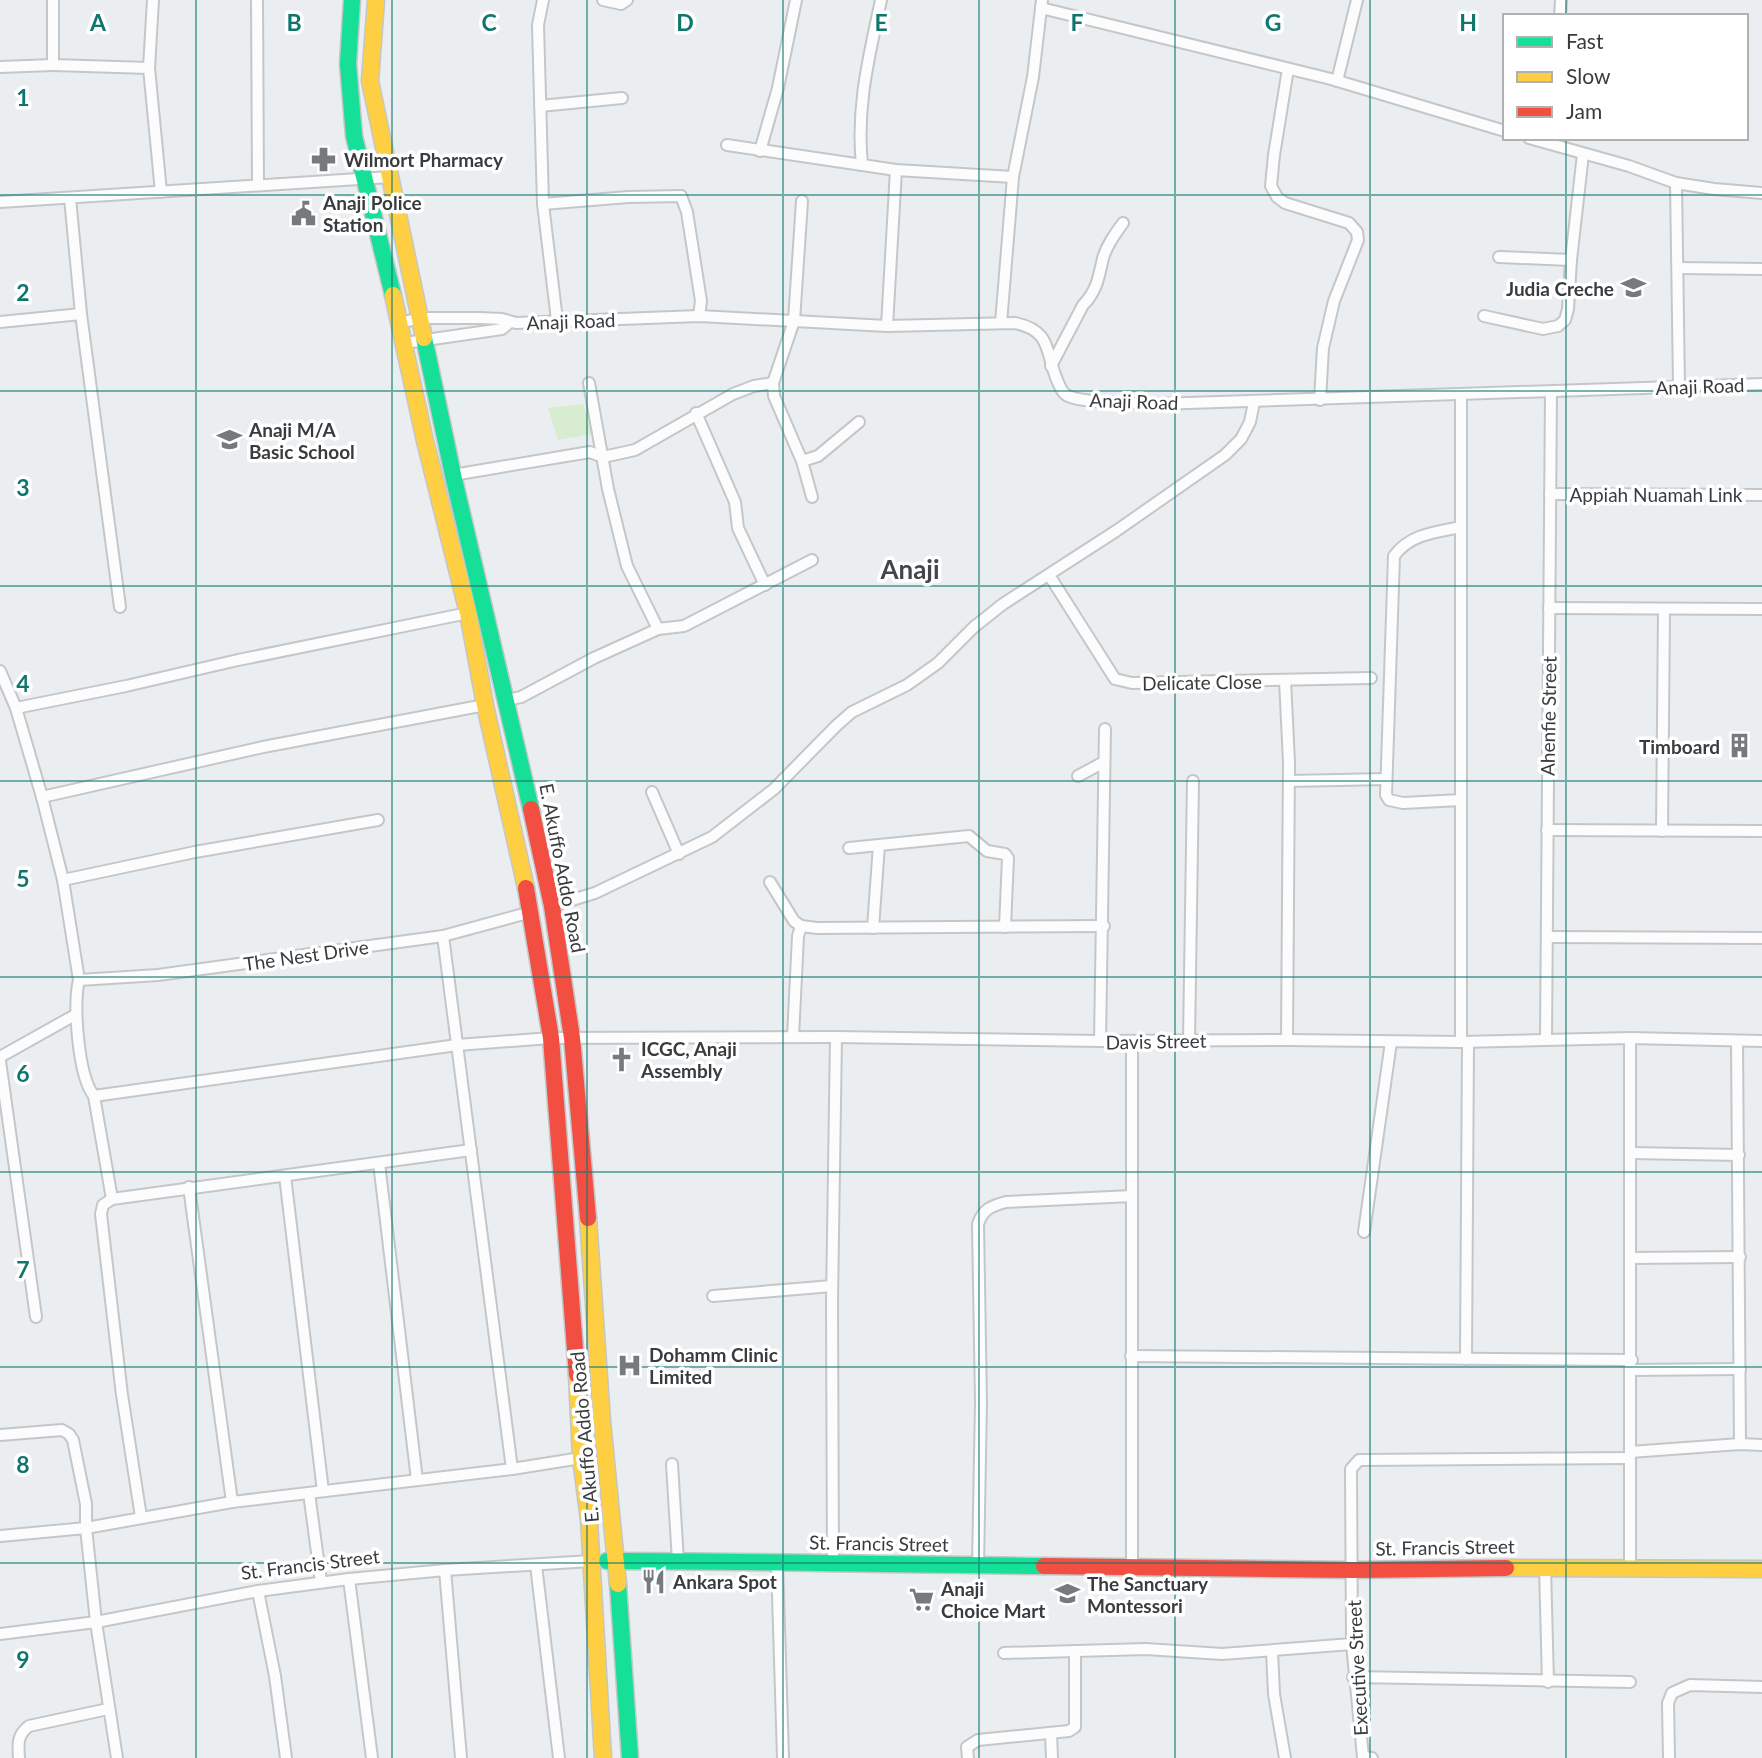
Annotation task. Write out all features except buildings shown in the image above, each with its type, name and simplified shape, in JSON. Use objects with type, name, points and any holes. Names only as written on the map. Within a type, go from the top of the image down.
[{"type":"main road","name":"E. Akuffo Addo Road","points":[[352,0],[348,64],[354,136],[468,613],[485,705],[531,912],[551,1038],[577,1371],[581,1458],[591,1561],[603,1758]]},
{"type":"main road","name":"E. Akuffo Addo Road","points":[[376,0],[370,81],[453,475],[507,700],[552,906],[572,1038],[593,1267],[602,1421],[630,1758]]},
{"type":"main road","name":"St. Francis Street","points":[[591,1561],[777,1561],[833,1564],[1353,1570],[1545,1567],[1762,1569]]},
{"type":"street","points":[[53,0],[53,65]]},
{"type":"street","points":[[153,0],[149,68],[161,192]]},
{"type":"street","points":[[257,0],[258,183]]},
{"type":"street","points":[[543,0],[538,25],[543,204],[557,320]]},
{"type":"street","points":[[603,0],[621,5],[627,0]]},
{"type":"street","points":[[760,151],[778,88],[796,0]]},
{"type":"street","points":[[862,165],[860,104],[881,0]]},
{"type":"street","points":[[1337,81],[1357,0]]},
{"type":"street","points":[[1000,323],[1013,177],[1033,77],[1042,4],[1337,81],[1503,130]]},
{"type":"street","points":[[0,67],[53,65],[149,68]]},
{"type":"street","points":[[1288,69],[1273,155],[1271,186],[1277,197],[1285,203],[1349,223],[1357,232],[1358,240],[1334,301],[1322,348],[1320,400]]},
{"type":"street","points":[[540,106],[622,98]]},
{"type":"street","points":[[1555,142],[1583,154],[1629,166],[1676,183],[1762,193]]},
{"type":"street","points":[[727,145],[896,170],[1013,177]]},
{"type":"street","points":[[1484,316],[1543,329],[1558,326],[1564,320],[1568,309],[1583,154]]},
{"type":"street","points":[[887,326],[896,170]]},
{"type":"street","points":[[0,202],[258,183],[390,177]]},
{"type":"street","points":[[1676,183],[1679,386]]},
{"type":"street","points":[[543,204],[681,196],[692,237],[701,301],[699,316]]},
{"type":"street","points":[[70,198],[80,314],[120,607]]},
{"type":"street","points":[[802,201],[794,321],[773,383],[774,396],[802,461],[812,496]]},
{"type":"street","points":[[1051,366],[1083,305],[1091,297],[1100,278],[1108,246],[1123,223]]},
{"type":"street","points":[[1499,257],[1571,260]]},
{"type":"street","points":[[1678,268],[1762,269]]},
{"type":"street","points":[[0,323],[80,314]]},
{"type":"street","name":"Anaji Road","points":[[400,323],[420,318],[496,319],[509,323],[699,316],[887,326],[1000,323],[1030,326],[1041,333],[1046,342],[1051,366],[1063,393],[1087,401],[1157,404],[1254,402],[1762,384]]},
{"type":"street","name":"Anaji Road","points":[[405,343],[502,329],[509,323]]},
{"type":"street","points":[[589,383],[608,489],[627,566],[658,629]]},
{"type":"street","points":[[453,475],[590,452],[603,457],[635,450],[733,394],[754,386],[773,383]]},
{"type":"street","name":"Ahenfie Street","points":[[1546,1039],[1551,392]]},
{"type":"street","points":[[1461,394],[1461,800],[1466,1359]]},
{"type":"street","points":[[552,906],[595,894],[712,837],[774,789],[852,712],[907,685],[938,663],[974,627],[1003,604],[1225,455],[1241,439],[1250,422],[1254,402]]},
{"type":"street","points":[[696,413],[735,502],[738,528],[765,584]]},
{"type":"street","points":[[802,461],[818,456],[859,422]]},
{"type":"street","name":"Appiah Nuamah Link","points":[[1550,494],[1762,495]]},
{"type":"street","points":[[1461,527],[1422,535],[1402,545],[1394,556],[1386,779],[1386,795],[1389,800],[1402,803],[1461,800]]},
{"type":"street","points":[[507,700],[521,696],[658,629],[684,625],[812,560]]},
{"type":"street","name":"Delicate Close","points":[[1049,575],[1115,679],[1132,683],[1371,678]]},
{"type":"street","points":[[1549,608],[1762,609]]},
{"type":"street","points":[[1662,831],[1664,610]]},
{"type":"street","points":[[16,708],[468,613]]},
{"type":"street","points":[[0,671],[16,708],[63,880],[79,980],[75,996],[75,1015],[85,1079],[94,1096],[112,1199]]},
{"type":"street","points":[[1285,680],[1289,781],[1287,1040]]},
{"type":"street","points":[[42,797],[263,747],[485,705]]},
{"type":"street","points":[[1100,1041],[1104,926],[1105,729]]},
{"type":"street","points":[[1078,776],[1104,762]]},
{"type":"street","points":[[1289,781],[1386,779]]},
{"type":"street","points":[[1189,1041],[1193,781]]},
{"type":"street","points":[[652,792],[679,854]]},
{"type":"street","points":[[63,880],[195,852],[378,820]]},
{"type":"street","points":[[1547,830],[1762,831]]},
{"type":"street","points":[[849,848],[970,836],[987,851],[1005,854],[1008,858],[1005,927]]},
{"type":"street","points":[[873,928],[878,845]]},
{"type":"street","points":[[770,882],[793,921],[801,926],[817,929],[1104,926]]},
{"type":"street","name":"The Nest Drive","points":[[79,980],[159,975],[443,936],[531,912]]},
{"type":"street","points":[[793,1037],[798,936],[801,926]]},
{"type":"street","points":[[443,936],[512,1469]]},
{"type":"street","points":[[1547,937],[1762,938]]},
{"type":"street","points":[[36,1317],[0,1059],[75,1015]]},
{"type":"street","points":[[833,1564],[832,1286],[836,1037]]},
{"type":"street","name":"Davis Street","points":[[94,1096],[457,1045],[551,1038],[836,1037],[1391,1042],[1630,1038],[1762,1041]]},
{"type":"street","points":[[1630,1038],[1630,1568]]},
{"type":"street","points":[[1132,1041],[1132,1567]]},
{"type":"street","points":[[1737,1041],[1740,1444]]},
{"type":"street","points":[[1364,1232],[1391,1042]]},
{"type":"street","points":[[141,1517],[122,1395],[101,1214],[103,1205],[112,1199],[189,1187],[471,1150]]},
{"type":"street","points":[[1631,1153],[1739,1155]]},
{"type":"street","points":[[379,1163],[417,1480]]},
{"type":"street","points":[[285,1176],[323,1491]]},
{"type":"street","points":[[189,1187],[232,1503]]},
{"type":"street","points":[[978,1566],[981,1402],[978,1224],[982,1214],[990,1206],[1006,1202],[1132,1196]]},
{"type":"street","points":[[1631,1258],[1740,1257]]},
{"type":"street","points":[[713,1296],[832,1286]]},
{"type":"street","points":[[1131,1356],[1466,1359],[1740,1368]]},
{"type":"street","points":[[0,1435],[62,1430],[73,1440],[85,1492],[96,1622],[117,1758]]},
{"type":"street","name":"Executive Street","points":[[1366,1758],[1353,1677],[1352,1644],[1351,1469],[1359,1460],[1630,1455],[1740,1444],[1762,1445]]},
{"type":"street","points":[[0,1536],[86,1528],[232,1503],[581,1458]]},
{"type":"street","points":[[672,1464],[678,1561]]},
{"type":"street","points":[[309,1493],[321,1582]]},
{"type":"street","name":"St. Francis Street","points":[[0,1634],[96,1622],[258,1591],[321,1582],[444,1570],[591,1561]]},
{"type":"street","points":[[777,1561],[783,1758]]},
{"type":"street","points":[[536,1564],[559,1758]]},
{"type":"street","points":[[1545,1567],[1548,1682]]},
{"type":"street","points":[[444,1570],[461,1758]]},
{"type":"street","points":[[349,1579],[372,1758]]},
{"type":"street","points":[[258,1591],[275,1676],[286,1758]]},
{"type":"street","points":[[1004,1654],[1146,1649],[1222,1654],[1352,1644]]},
{"type":"street","points":[[968,1758],[967,1747],[978,1740],[1069,1731],[1075,1727],[1074,1651]]},
{"type":"street","points":[[1272,1651],[1274,1694],[1284,1758]]},
{"type":"street","points":[[1353,1677],[1630,1682]]},
{"type":"street","points":[[1669,1758],[1668,1703],[1672,1693],[1690,1685],[1762,1687]]},
{"type":"street","points":[[19,1758],[18,1739],[29,1726],[108,1709]]},
{"type":"street","points":[[1051,1733],[1052,1758]]},
{"type":"green space","points":[[583,404],[593,434],[558,440],[548,408]]},
{"type":"traffic: fast","points":[[352,0],[348,64],[354,136],[393,295]]},
{"type":"traffic: fast","points":[[424,338],[531,809]]},
{"type":"traffic: fast","points":[[607,1561],[1044,1566]]},
{"type":"traffic: fast","points":[[618,1584],[630,1758]]},
{"type":"traffic: slow","points":[[376,0],[370,81],[424,338]]},
{"type":"traffic: slow","points":[[393,295],[425,441],[468,613],[485,705],[526,888]]},
{"type":"traffic: slow","points":[[588,1218],[602,1421],[618,1584]]},
{"type":"traffic: slow","points":[[577,1375],[581,1458],[589,1520],[603,1758]]},
{"type":"traffic: slow","points":[[1506,1568],[1762,1569]]},
{"type":"traffic: jam","points":[[531,809],[552,906],[572,1038],[588,1218]]},
{"type":"traffic: jam","points":[[526,888],[551,1038],[577,1375]]},
{"type":"traffic: jam","points":[[1044,1566],[1353,1570],[1506,1568]]},
{"type":"place","name":"Wilmort Pharmacy","points":[[324,159]]},
{"type":"place","name":"Anaji Police Station","points":[[303,213]]},
{"type":"place","name":"Judia Creche","points":[[1634,288]]},
{"type":"place","name":"Anaji M/A Basic School","points":[[229,440]]},
{"type":"place","name":"Timboard","points":[[1740,746]]},
{"type":"place","name":"ICGC, Anaji Assembly","points":[[621,1059]]},
{"type":"place","name":"Dohamm Clinic Limited","points":[[629,1365]]},
{"type":"place","name":"Ankara Spot","points":[[653,1581]]},
{"type":"place","name":"The Sanctuary Montessori","points":[[1067,1594]]},
{"type":"place","name":"Anaji Choice Mart","points":[[921,1599]]},
{"type":"district","name":"Anaji","points":[[910,569]]}]
